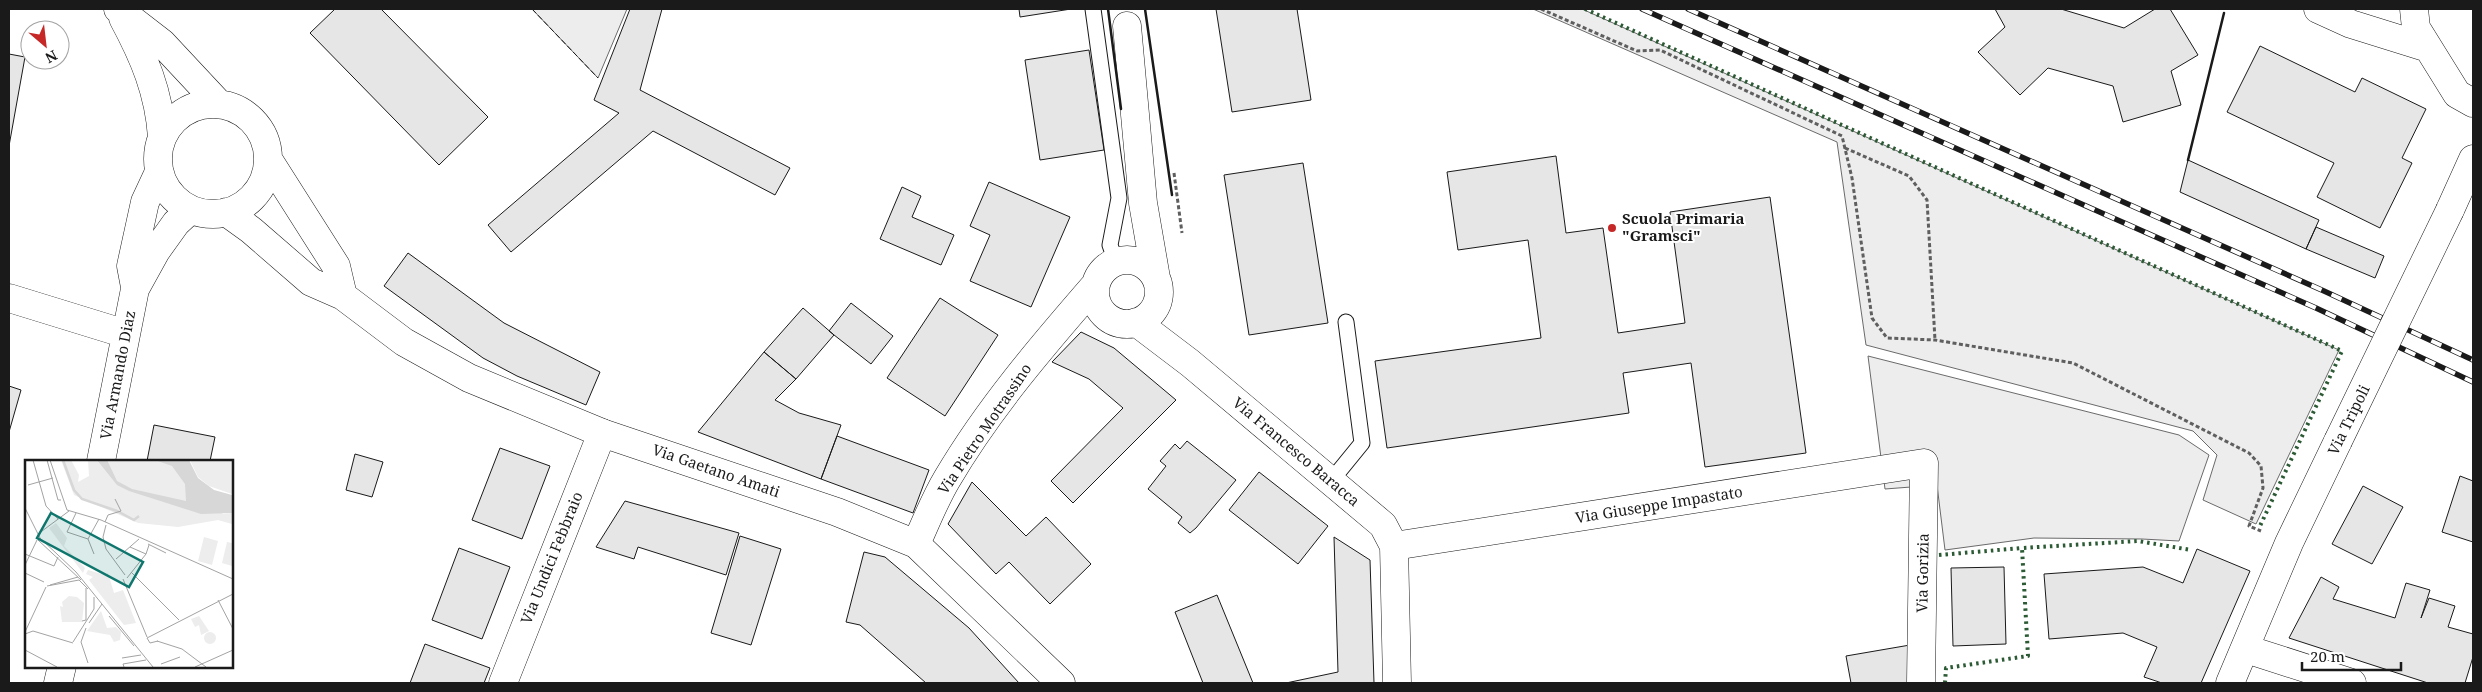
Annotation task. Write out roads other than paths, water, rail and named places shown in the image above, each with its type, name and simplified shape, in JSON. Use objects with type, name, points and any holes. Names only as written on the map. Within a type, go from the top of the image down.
[{"type":"street","points":[[119,9],[162,43],[218,104]]},
{"type":"street","points":[[119,9],[145,60],[160,114],[162,137],[158,154],[159,172],[165,188],[177,201],[190,210],[205,214],[226,212],[236,209],[249,201],[259,189],[266,175],[268,159],[266,143],[259,128],[248,116],[234,108],[218,104],[201,105],[185,111],[172,122],[162,137]]},
{"type":"street","points":[[2318,9],[2351,24],[2428,48]]},
{"type":"street","points":[[2414,9],[2416,28],[2428,48],[2457,94],[2473,103]]},
{"type":"street","points":[[1127,26],[1143,203],[1159,288],[1146,314],[1117,322],[1109,318],[1097,303],[1096,284],[1107,267],[1120,261],[1143,264],[1156,278]]},
{"type":"street","points":[[268,159],[336,266],[343,296]]},
{"type":"street","name":"Via Tripoli","points":[[2230,683],[2246,649],[2289,543],[2473,159]]},
{"type":"street","name":"Via Armando Diaz","points":[[136,289],[131,266],[145,202],[159,172]]},
{"type":"street","points":[[1120,261],[1143,203]]},
{"type":"street","name":"Via Armando Diaz","points":[[101,460],[136,289],[156,251],[176,223],[190,210]]},
{"type":"street","name":"Via Gaetano Amati","points":[[226,212],[251,230],[311,282],[343,296],[404,342],[469,378],[602,432],[837,512],[916,544],[1061,683]]},
{"type":"street","name":"Via Pietro Motrassino","points":[[916,544],[948,478],[990,416],[1045,343],[1096,284]]},
{"type":"street","points":[[9,298],[126,334]]},
{"type":"street","name":"Via Francesco Baracca","points":[[1146,314],[1190,363],[1383,525],[1394,546]]},
{"type":"street","points":[[1045,343],[1109,318]]},
{"type":"street","name":"Via Undici Febbraio","points":[[503,683],[602,432]]},
{"type":"street","name":"Via Giuseppe Impastato","points":[[1394,546],[1924,463]]},
{"type":"street","name":"Via Gorizia","points":[[1921,683],[1924,463]]},
{"type":"street","points":[[1394,546],[1397,683]]},
{"type":"street","points":[[2246,649],[2352,683]]},
{"type":"street","points":[[58,683],[62,667]]},
{"type":"lane","points":[[1093,9],[1120,198],[1110,245],[1120,261]]},
{"type":"lane","points":[[1331,481],[1362,442],[1346,322]]},
{"type":"railway","points":[[1642,9],[2316,308],[2473,382]]},
{"type":"railway","points":[[1688,9],[2324,291],[2473,360]]},
{"type":"place","name":"Scuola Primaria \"Gramsci\"","points":[[1612,228]]}]
